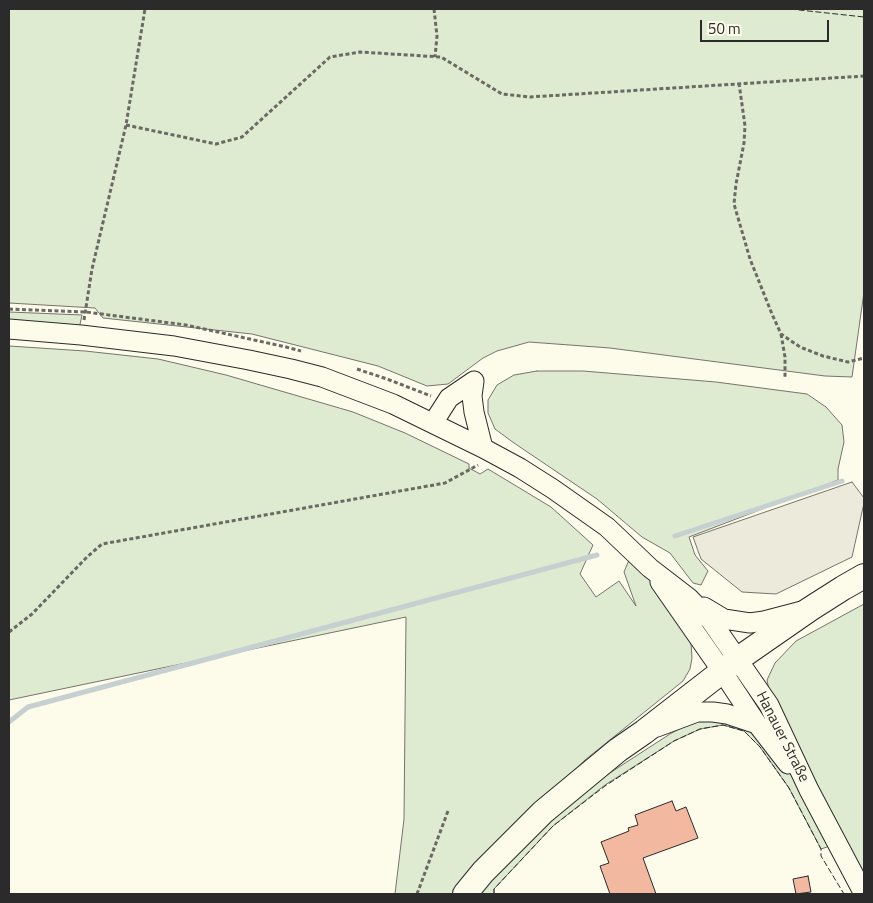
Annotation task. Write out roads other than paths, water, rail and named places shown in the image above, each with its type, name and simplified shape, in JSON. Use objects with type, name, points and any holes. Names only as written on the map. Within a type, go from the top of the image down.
[{"type":"main road","points":[[464,894],[542,812],[618,750],[730,665],[810,609],[864,576]]},
{"type":"street","points":[[9,329],[81,335],[214,353],[282,367],[322,378],[393,404],[489,451],[529,473],[607,527],[650,568],[689,598],[724,619],[736,622],[764,621],[810,609]]},
{"type":"street","points":[[433,423],[449,398],[474,380],[472,396],[474,412],[489,451]]},
{"type":"street","points":[[650,568],[730,665]]},
{"type":"street","points":[[689,598],[711,621],[730,665]]},
{"type":"street","name":"Hanauer Straße","points":[[730,665],[757,724],[809,790]]},
{"type":"street","name":"Hanauer Straße","points":[[730,665],[769,705],[809,790],[864,894]]},
{"type":"street","points":[[644,732],[697,712],[727,714],[757,724]]},
{"type":"waterway","points":[[675,536],[842,481]]},
{"type":"waterway","points":[[9,722],[28,707],[597,555]]}]
